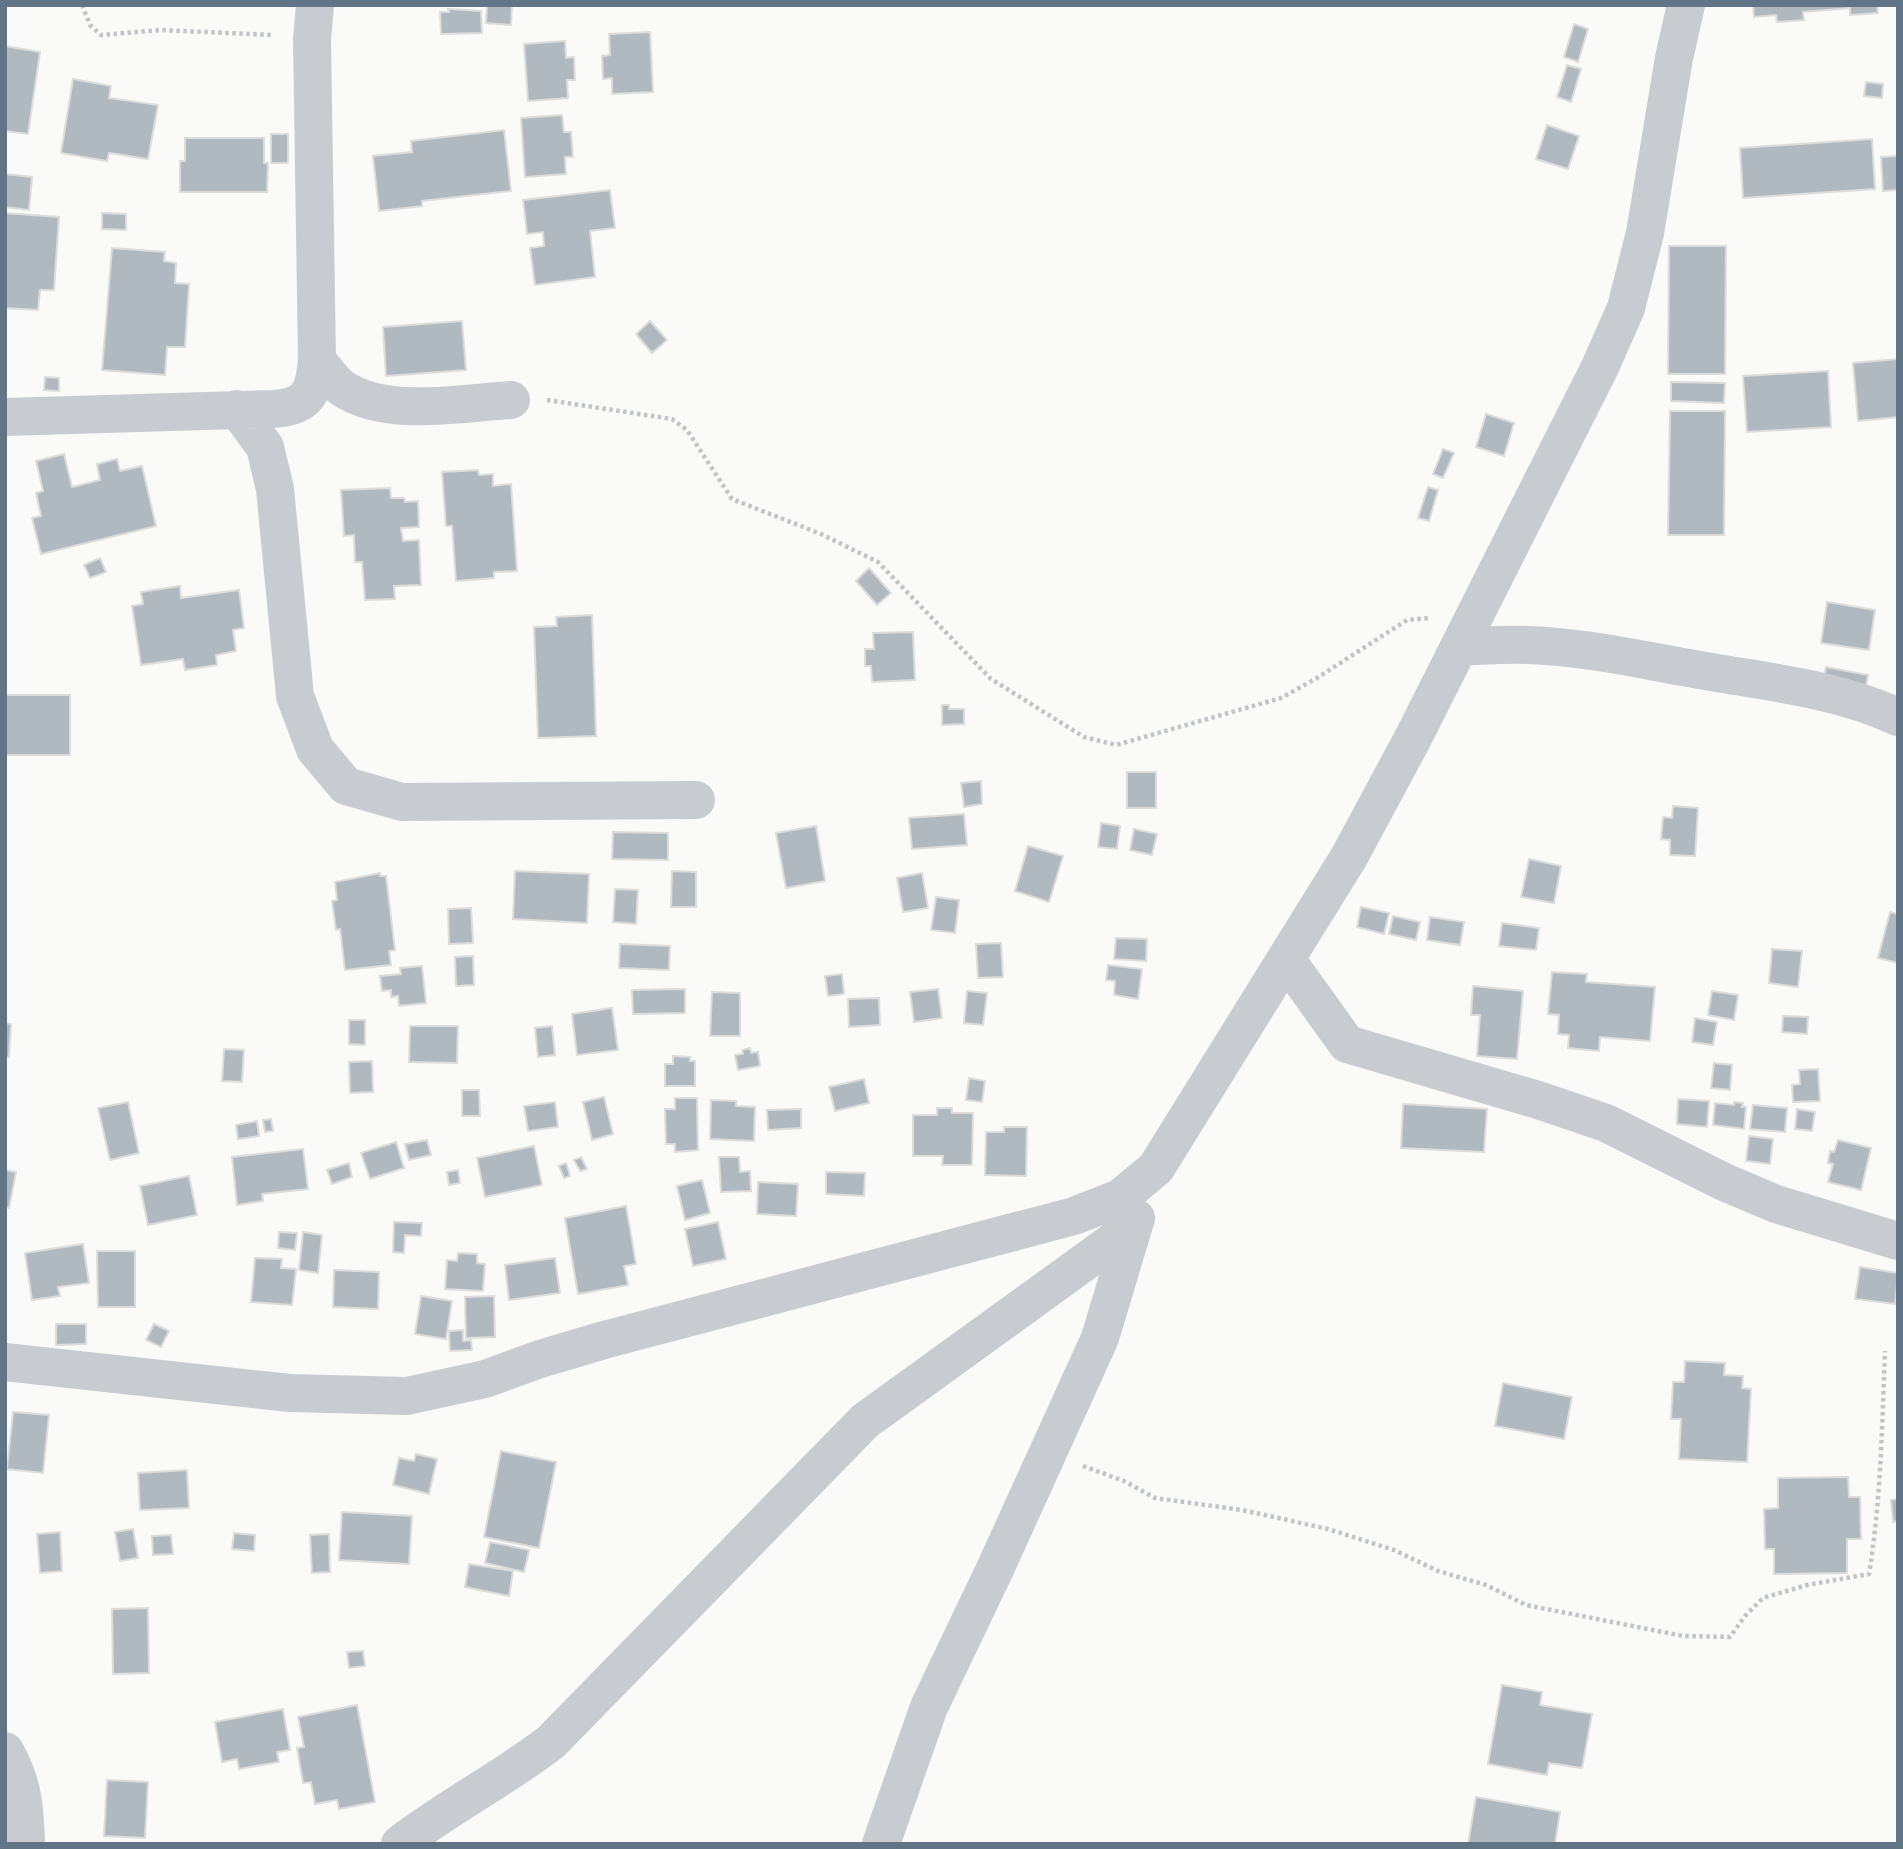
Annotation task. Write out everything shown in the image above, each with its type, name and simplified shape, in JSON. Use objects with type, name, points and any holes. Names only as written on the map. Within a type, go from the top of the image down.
[{"type":"street","points":[[881,1844],[929,1707],[1100,1338],[1133,1227],[1156,1168],[1349,857],[1459,647],[1600,367],[1626,308],[1645,233],[1674,58],[1686,5]]},
{"type":"street","points":[[5,417],[292,408],[308,396],[315,380],[317,360],[313,22]]},
{"type":"street","points":[[317,360],[341,387],[367,401],[398,407],[511,400]]},
{"type":"street","points":[[237,409],[265,447],[275,489],[295,696],[315,749],[346,786],[402,802],[696,800]]},
{"type":"street","points":[[1459,647],[1528,645],[1586,652],[1768,682],[1846,698],[1898,717]]},
{"type":"street","points":[[1286,959],[1347,1044],[1538,1100],[1606,1123],[1724,1182],[1776,1204],[1898,1241]]},
{"type":"street","points":[[5,1362],[289,1393],[407,1396],[485,1380],[540,1359],[604,1340],[1073,1216],[1120,1198],[1156,1168]]},
{"type":"street","points":[[400,1844],[426,1824],[514,1770],[551,1742],[865,1421],[1133,1227]]},
{"type":"street","points":[[5,1751],[18,1773],[26,1844]]},
{"type":"path","points":[[82,5],[90,25],[101,35],[160,30],[251,33],[313,22]]},
{"type":"path","points":[[511,400],[558,401],[672,419],[687,430],[732,499],[821,534],[878,562],[991,679],[1084,737],[1116,745],[1281,698],[1407,620],[1476,613]]},
{"type":"path","points":[[1040,1469],[1086,1466],[1124,1481],[1155,1498],[1242,1510],[1328,1529],[1394,1550],[1438,1571],[1486,1585],[1526,1605],[1683,1636],[1730,1637],[1745,1616],[1763,1598],[1807,1585],[1869,1574],[1880,1485],[1885,1352]]},
{"type":"building","points":[[487,5],[512,5],[511,25],[486,23]]},
{"type":"building","points":[[1753,5],[1877,5],[1878,13],[1850,15],[1850,8],[1803,12],[1804,20],[1777,22],[1776,15],[1754,17]]},
{"type":"building","points":[[448,9],[481,11],[482,33],[441,34],[440,12],[449,12]]},
{"type":"building","points":[[1574,24],[1588,29],[1578,62],[1564,57]]},
{"type":"building","points":[[650,32],[653,92],[612,94],[612,78],[603,79],[602,56],[610,55],[609,34]]},
{"type":"building","points":[[565,41],[566,58],[574,57],[575,80],[567,80],[568,98],[528,101],[524,44]]},
{"type":"building","points":[[5,46],[40,52],[28,134],[5,131]]},
{"type":"building","points":[[1567,65],[1581,69],[1571,102],[1557,97]]},
{"type":"building","points":[[73,79],[111,86],[109,98],[158,105],[148,159],[109,153],[107,161],[61,153]]},
{"type":"building","points":[[1866,82],[1883,84],[1882,98],[1864,96]]},
{"type":"building","points":[[562,115],[564,132],[571,132],[573,157],[565,157],[566,174],[525,177],[521,118]]},
{"type":"building","points":[[1547,125],[1579,136],[1568,169],[1536,159]]},
{"type":"building","points":[[504,130],[511,191],[422,201],[422,206],[379,211],[373,156],[412,152],[411,141]]},
{"type":"building","points":[[271,134],[288,134],[288,163],[271,163]]},
{"type":"building","points":[[185,138],[264,138],[264,163],[268,163],[267,192],[180,192],[180,161],[185,161]]},
{"type":"building","points":[[1872,139],[1875,189],[1743,198],[1740,148]]},
{"type":"building","points":[[1898,156],[1898,190],[1883,191],[1881,157]]},
{"type":"building","points":[[5,174],[32,177],[29,210],[5,207]]},
{"type":"building","points":[[610,190],[615,228],[590,231],[595,277],[535,285],[530,248],[544,246],[543,232],[527,234],[523,200]]},
{"type":"building","points":[[5,213],[59,217],[54,290],[40,290],[38,310],[5,308]]},
{"type":"building","points":[[102,213],[126,214],[126,230],[102,229]]},
{"type":"building","points":[[1669,246],[1726,246],[1725,374],[1668,374]]},
{"type":"building","points":[[112,248],[165,252],[164,261],[176,263],[175,283],[189,284],[185,347],[167,347],[165,375],[102,370]]},
{"type":"building","points":[[462,321],[466,370],[386,376],[383,327]]},
{"type":"building","points":[[650,321],[667,340],[652,353],[636,334]]},
{"type":"building","points":[[1898,359],[1898,417],[1858,421],[1853,363]]},
{"type":"building","points":[[1828,371],[1831,427],[1747,432],[1743,376]]},
{"type":"building","points":[[45,377],[59,378],[59,391],[44,390]]},
{"type":"building","points":[[1671,382],[1725,383],[1724,403],[1671,401]]},
{"type":"building","points":[[1670,411],[1725,411],[1724,535],[1668,535]]},
{"type":"building","points":[[1486,414],[1514,423],[1504,456],[1476,447]]},
{"type":"building","points":[[1443,449],[1454,453],[1443,478],[1433,474]]},
{"type":"building","points":[[64,454],[72,487],[100,480],[97,464],[117,459],[120,471],[142,466],[156,526],[41,554],[32,518],[41,516],[36,493],[43,491],[36,461]]},
{"type":"building","points":[[478,470],[479,475],[493,474],[493,486],[511,484],[517,571],[494,572],[494,578],[456,581],[452,526],[446,526],[442,472]]},
{"type":"building","points":[[1428,487],[1438,490],[1429,521],[1418,518]]},
{"type":"building","points":[[390,488],[391,498],[404,498],[405,502],[418,501],[419,527],[401,528],[403,541],[419,540],[421,585],[394,586],[395,599],[365,600],[362,562],[355,562],[354,535],[344,536],[341,490]]},
{"type":"building","points":[[100,558],[106,572],[90,578],[84,565]]},
{"type":"building","points":[[869,568],[891,593],[877,605],[856,581]]},
{"type":"building","points":[[180,586],[181,598],[239,590],[244,628],[233,630],[236,651],[216,655],[217,665],[185,670],[183,659],[141,665],[132,606],[143,604],[141,592]]},
{"type":"building","points":[[1827,602],[1875,610],[1869,650],[1821,643]]},
{"type":"building","points":[[592,615],[596,736],[538,738],[534,627],[557,626],[556,617]]},
{"type":"building","points":[[913,632],[915,680],[872,682],[871,666],[865,666],[865,649],[874,649],[873,633]]},
{"type":"building","points":[[1826,667],[1868,675],[1865,691],[1823,683]]},
{"type":"building","points":[[5,695],[70,695],[70,755],[5,755]]},
{"type":"building","points":[[942,705],[949,705],[949,709],[964,709],[964,724],[942,725]]},
{"type":"building","points":[[1127,772],[1156,772],[1156,808],[1127,808]]},
{"type":"building","points":[[981,781],[982,804],[964,807],[961,783]]},
{"type":"building","points":[[1673,806],[1698,808],[1695,856],[1670,855],[1670,840],[1661,839],[1663,817],[1672,818]]},
{"type":"building","points":[[964,814],[967,845],[912,849],[909,818]]},
{"type":"building","points":[[1101,823],[1120,826],[1117,849],[1098,847]]},
{"type":"building","points":[[816,826],[825,881],[786,888],[776,833]]},
{"type":"building","points":[[1134,829],[1157,834],[1152,855],[1130,850]]},
{"type":"building","points":[[613,832],[668,833],[668,860],[612,859]]},
{"type":"building","points":[[1028,846],[1063,856],[1049,902],[1015,891]]},
{"type":"building","points":[[1529,859],[1561,866],[1554,903],[1521,897]]},
{"type":"building","points":[[515,871],[589,874],[587,923],[513,919]]},
{"type":"building","points":[[672,871],[696,872],[696,907],[671,907]]},
{"type":"building","points":[[380,873],[380,876],[386,876],[395,950],[389,951],[391,965],[345,970],[340,929],[336,930],[332,901],[337,900],[335,882]]},
{"type":"building","points":[[922,873],[928,908],[903,912],[897,878]]},
{"type":"building","points":[[615,889],[638,890],[636,924],[613,922]]},
{"type":"building","points":[[936,897],[959,900],[955,933],[931,930]]},
{"type":"building","points":[[1361,907],[1389,913],[1384,934],[1357,927]]},
{"type":"building","points":[[471,908],[473,943],[449,944],[448,909]]},
{"type":"building","points":[[1890,912],[1898,914],[1898,963],[1878,958]]},
{"type":"building","points":[[1393,916],[1420,922],[1416,940],[1389,934]]},
{"type":"building","points":[[1430,917],[1464,922],[1460,945],[1427,940]]},
{"type":"building","points":[[1502,923],[1539,928],[1536,950],[1499,946]]},
{"type":"building","points":[[1116,938],[1147,939],[1146,961],[1114,959]]},
{"type":"building","points":[[1001,943],[1003,977],[978,978],[976,944]]},
{"type":"building","points":[[620,944],[670,946],[669,970],[619,968]]},
{"type":"building","points":[[1772,949],[1802,951],[1798,987],[1769,983]]},
{"type":"building","points":[[473,956],[474,985],[456,986],[455,957]]},
{"type":"building","points":[[1108,965],[1142,969],[1138,999],[1114,995],[1115,981],[1106,980]]},
{"type":"building","points":[[422,966],[426,1003],[399,1006],[398,996],[391,997],[391,990],[382,991],[380,976],[401,974],[400,968]]},
{"type":"building","points":[[1552,972],[1587,974],[1586,982],[1655,987],[1650,1041],[1600,1037],[1599,1051],[1568,1048],[1569,1035],[1558,1034],[1559,1015],[1548,1014]]},
{"type":"building","points":[[842,974],[844,994],[828,996],[825,976]]},
{"type":"building","points":[[1473,986],[1523,991],[1517,1059],[1477,1056],[1480,1015],[1471,1015]]},
{"type":"building","points":[[685,989],[685,1013],[633,1014],[632,990]]},
{"type":"building","points":[[938,989],[942,1018],[914,1022],[910,992]]},
{"type":"building","points":[[967,991],[987,993],[983,1025],[964,1023]]},
{"type":"building","points":[[1712,991],[1738,995],[1734,1020],[1708,1015]]},
{"type":"building","points":[[712,992],[740,993],[740,1036],[710,1036]]},
{"type":"building","points":[[879,998],[880,1025],[849,1027],[848,999]]},
{"type":"building","points":[[612,1008],[618,1050],[577,1055],[572,1014]]},
{"type":"building","points":[[1783,1016],[1808,1017],[1807,1034],[1782,1032]]},
{"type":"building","points":[[1695,1018],[1717,1022],[1713,1045],[1692,1042]]},
{"type":"building","points":[[349,1020],[365,1020],[365,1045],[349,1044]]},
{"type":"building","points":[[5,1023],[11,1024],[9,1057],[5,1057]]},
{"type":"building","points":[[410,1026],[458,1026],[457,1063],[409,1062]]},
{"type":"building","points":[[552,1026],[555,1055],[538,1057],[535,1028]]},
{"type":"building","points":[[750,1048],[751,1053],[758,1052],[760,1066],[738,1070],[735,1055],[743,1054],[742,1050]]},
{"type":"building","points":[[224,1049],[244,1050],[242,1082],[222,1081]]},
{"type":"building","points":[[673,1056],[690,1057],[690,1061],[695,1061],[695,1086],[665,1086],[665,1064],[673,1064]]},
{"type":"building","points":[[372,1061],[373,1092],[350,1093],[349,1062]]},
{"type":"building","points":[[1714,1063],[1732,1065],[1730,1090],[1711,1088]]},
{"type":"building","points":[[1818,1069],[1820,1101],[1793,1102],[1792,1085],[1800,1084],[1799,1070]]},
{"type":"building","points":[[969,1078],[985,1081],[982,1102],[966,1100]]},
{"type":"building","points":[[864,1079],[869,1103],[835,1111],[829,1087]]},
{"type":"building","points":[[462,1090],[479,1090],[480,1116],[462,1116]]},
{"type":"building","points":[[604,1097],[613,1134],[592,1140],[583,1102]]},
{"type":"building","points":[[675,1098],[697,1098],[698,1150],[675,1152],[675,1144],[666,1144],[665,1109],[675,1109]]},
{"type":"building","points":[[1678,1099],[1709,1101],[1707,1127],[1677,1124]]},
{"type":"building","points":[[711,1100],[736,1101],[736,1106],[755,1107],[754,1141],[710,1139]]},
{"type":"building","points":[[128,1102],[139,1153],[110,1160],[98,1108]]},
{"type":"building","points":[[555,1102],[558,1127],[528,1131],[524,1106]]},
{"type":"building","points":[[1734,1102],[1743,1103],[1742,1107],[1746,1107],[1744,1129],[1713,1125],[1715,1103],[1734,1105]]},
{"type":"building","points":[[1403,1104],[1487,1109],[1484,1152],[1401,1148]]},
{"type":"building","points":[[1753,1105],[1787,1108],[1785,1132],[1750,1129]]},
{"type":"building","points":[[937,1108],[952,1108],[952,1113],[973,1113],[972,1165],[942,1165],[943,1156],[913,1156],[913,1115],[937,1115]]},
{"type":"building","points":[[801,1109],[801,1128],[768,1130],[767,1110]]},
{"type":"building","points":[[1797,1109],[1815,1112],[1812,1131],[1795,1129]]},
{"type":"building","points":[[271,1119],[273,1131],[265,1132],[263,1120]]},
{"type":"building","points":[[257,1121],[259,1136],[238,1139],[236,1125]]},
{"type":"building","points":[[1004,1127],[1027,1127],[1026,1176],[985,1175],[986,1132],[1004,1132]]},
{"type":"building","points":[[1749,1136],[1773,1139],[1770,1164],[1746,1161]]},
{"type":"building","points":[[427,1140],[431,1155],[409,1160],[405,1144]]},
{"type":"building","points":[[1838,1140],[1871,1148],[1861,1190],[1828,1182],[1833,1164],[1828,1163],[1830,1151],[1834,1152]]},
{"type":"building","points":[[396,1142],[404,1168],[370,1179],[361,1153]]},
{"type":"building","points":[[534,1146],[542,1185],[485,1197],[477,1158]]},
{"type":"building","points":[[303,1149],[308,1189],[262,1194],[263,1201],[237,1205],[232,1157]]},
{"type":"building","points":[[581,1157],[587,1169],[580,1171],[574,1160]]},
{"type":"building","points":[[719,1157],[739,1157],[740,1172],[750,1171],[751,1191],[721,1192]]},
{"type":"building","points":[[349,1163],[352,1177],[332,1184],[327,1170]]},
{"type":"building","points":[[566,1163],[570,1176],[564,1178],[559,1166]]},
{"type":"building","points":[[5,1170],[16,1172],[9,1208],[5,1207]]},
{"type":"building","points":[[458,1170],[460,1183],[449,1185],[447,1172]]},
{"type":"building","points":[[826,1172],[865,1173],[864,1196],[826,1194]]},
{"type":"building","points":[[189,1176],[197,1215],[148,1225],[140,1186]]},
{"type":"building","points":[[702,1180],[710,1213],[685,1220],[677,1186]]},
{"type":"building","points":[[758,1182],[798,1184],[796,1216],[757,1214]]},
{"type":"building","points":[[626,1206],[636,1264],[624,1266],[628,1285],[578,1294],[565,1218]]},
{"type":"building","points":[[394,1222],[422,1223],[421,1236],[405,1235],[404,1253],[393,1252]]},
{"type":"building","points":[[718,1222],[726,1259],[693,1266],[685,1229]]},
{"type":"building","points":[[279,1232],[297,1233],[295,1250],[278,1248]]},
{"type":"building","points":[[303,1232],[322,1235],[318,1273],[299,1270]]},
{"type":"building","points":[[83,1244],[89,1283],[58,1287],[60,1296],[32,1300],[25,1253]]},
{"type":"building","points":[[97,1251],[135,1251],[135,1307],[98,1307]]},
{"type":"building","points":[[458,1253],[477,1254],[477,1263],[485,1264],[483,1291],[445,1289],[447,1260],[457,1261]]},
{"type":"building","points":[[255,1258],[282,1259],[281,1268],[296,1269],[292,1305],[251,1302]]},
{"type":"building","points":[[555,1258],[560,1293],[509,1300],[505,1265]]},
{"type":"building","points":[[1860,1267],[1898,1273],[1895,1304],[1855,1299]]},
{"type":"building","points":[[334,1270],[379,1272],[378,1309],[333,1307]]},
{"type":"building","points":[[421,1296],[452,1301],[446,1339],[415,1334]]},
{"type":"building","points":[[494,1296],[495,1337],[466,1338],[465,1297]]},
{"type":"building","points":[[56,1324],[86,1324],[86,1344],[56,1345]]},
{"type":"building","points":[[154,1324],[169,1331],[161,1347],[146,1340]]},
{"type":"building","points":[[463,1330],[463,1341],[471,1340],[472,1350],[450,1351],[449,1331]]},
{"type":"building","points":[[1685,1361],[1725,1363],[1724,1375],[1743,1376],[1742,1388],[1751,1389],[1747,1462],[1679,1459],[1681,1419],[1671,1419],[1673,1382],[1684,1382]]},
{"type":"building","points":[[1503,1383],[1572,1397],[1564,1439],[1495,1426]]},
{"type":"building","points":[[13,1412],[49,1415],[43,1473],[7,1469]]},
{"type":"building","points":[[501,1451],[556,1462],[539,1548],[484,1537]]},
{"type":"building","points":[[416,1454],[437,1459],[429,1494],[393,1485],[399,1458],[414,1461]]},
{"type":"building","points":[[187,1470],[189,1508],[140,1510],[138,1473]]},
{"type":"building","points":[[1848,1477],[1849,1497],[1860,1497],[1861,1539],[1847,1539],[1847,1573],[1774,1574],[1774,1549],[1765,1549],[1764,1509],[1778,1508],[1778,1478]]},
{"type":"building","points":[[1898,1499],[1898,1521],[1893,1522],[1891,1500]]},
{"type":"building","points":[[342,1512],[412,1516],[409,1564],[339,1560]]},
{"type":"building","points":[[133,1529],[138,1558],[120,1561],[115,1532]]},
{"type":"building","points":[[60,1532],[62,1571],[40,1573],[37,1534]]},
{"type":"building","points":[[234,1533],[255,1535],[254,1551],[232,1549]]},
{"type":"building","points":[[329,1534],[330,1572],[312,1573],[310,1535]]},
{"type":"building","points":[[171,1535],[173,1554],[153,1555],[152,1536]]},
{"type":"building","points":[[490,1542],[529,1550],[524,1572],[485,1563]]},
{"type":"building","points":[[469,1564],[513,1571],[509,1596],[465,1587]]},
{"type":"building","points":[[148,1608],[149,1673],[113,1674],[112,1609]]},
{"type":"building","points":[[363,1651],[365,1666],[349,1668],[347,1652]]},
{"type":"building","points":[[1502,1685],[1542,1692],[1540,1705],[1592,1714],[1582,1768],[1549,1763],[1547,1775],[1488,1764]]},
{"type":"building","points":[[357,1705],[375,1802],[339,1809],[337,1800],[315,1804],[311,1782],[303,1783],[297,1748],[304,1747],[298,1717]]},
{"type":"building","points":[[283,1709],[290,1750],[277,1752],[279,1762],[239,1769],[237,1759],[222,1762],[215,1722]]},
{"type":"building","points":[[107,1780],[148,1782],[145,1838],[104,1836]]},
{"type":"building","points":[[1476,1797],[1560,1812],[1555,1844],[1468,1844]]}]
